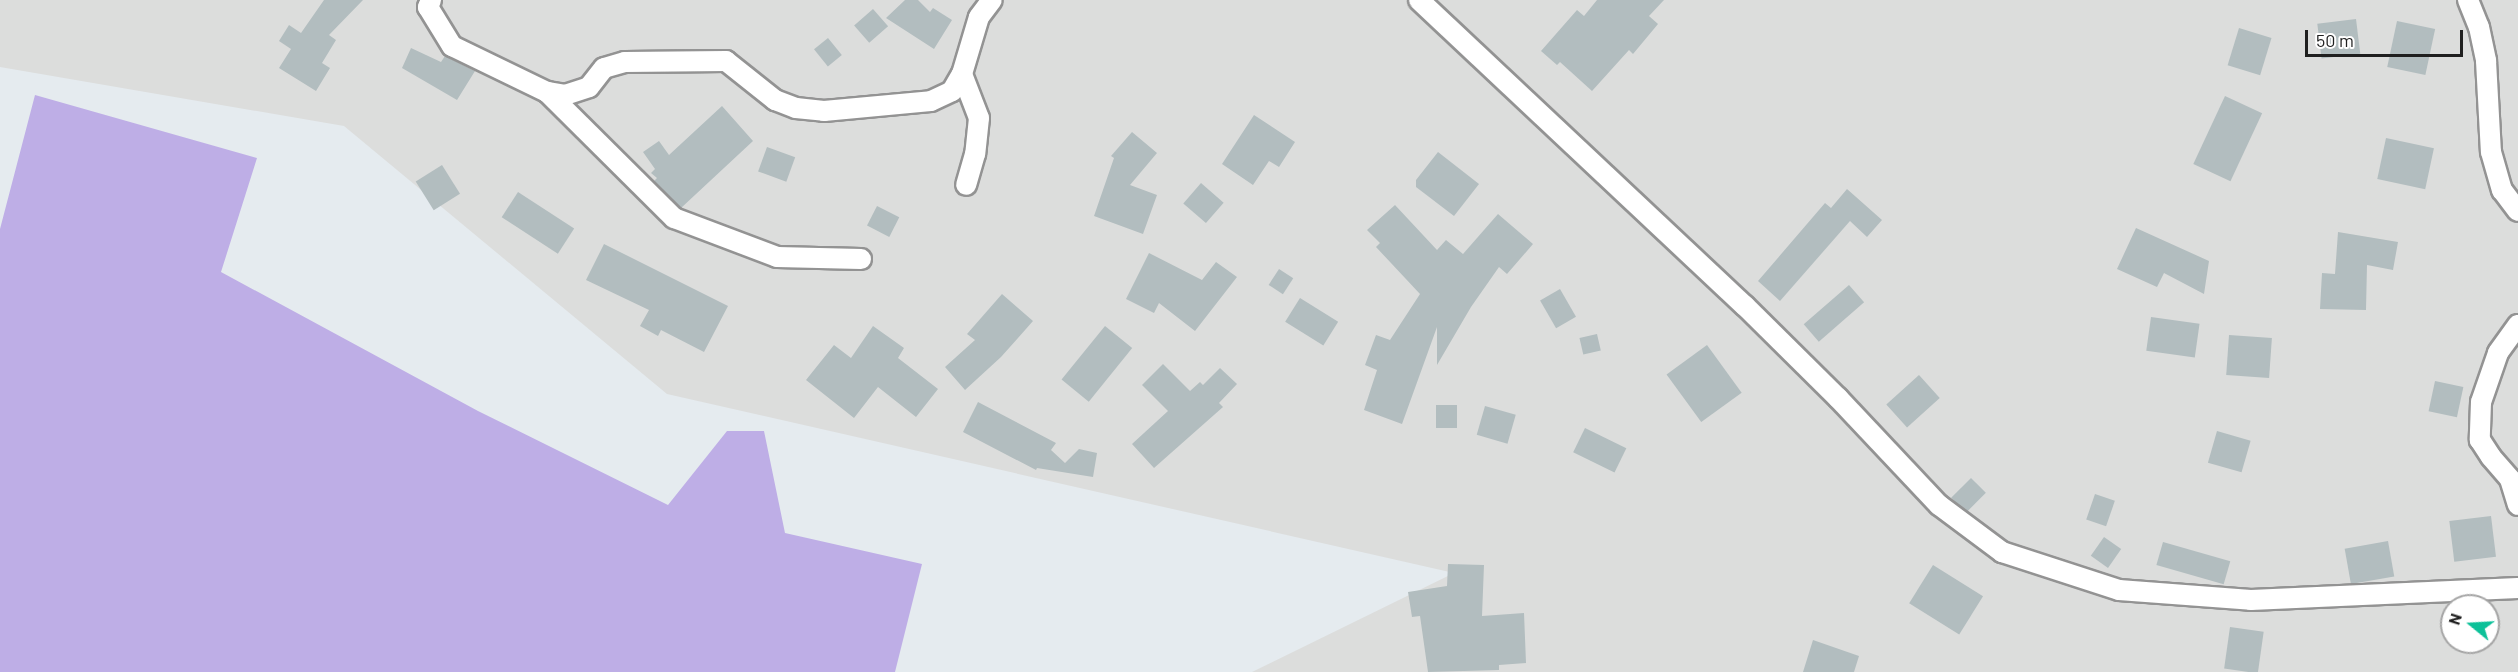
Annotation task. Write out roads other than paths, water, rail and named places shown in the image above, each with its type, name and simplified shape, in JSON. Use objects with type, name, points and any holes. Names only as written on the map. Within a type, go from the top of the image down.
[{"type":"street","points":[[431,0],[428,7],[452,46],[547,92],[565,95],[589,87],[604,68],[625,62],[726,61],[775,100],[796,108],[824,111],[932,101],[952,91],[962,74],[980,17],[992,0]]},
{"type":"street","points":[[1419,0],[1753,315],[1838,398],[1939,505],[2002,552],[2119,590],[2251,600],[2518,588]]},
{"type":"street","points":[[2468,0],[2479,27],[2486,61],[2491,152],[2502,190],[2518,211]]},
{"type":"street","points":[[962,74],[980,118],[975,154],[966,185]]},
{"type":"street","points":[[547,92],[674,218],[777,257],[861,259]]},
{"type":"street","points":[[2518,325],[2498,353],[2481,402],[2480,440],[2510,479],[2518,505]]}]
